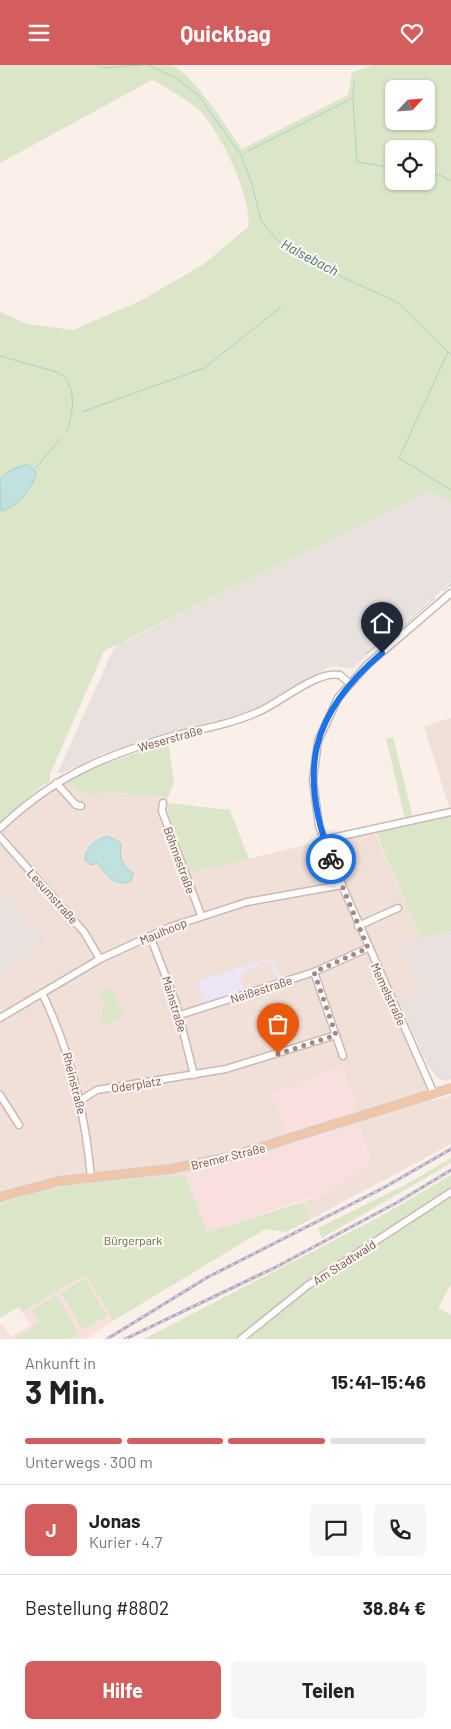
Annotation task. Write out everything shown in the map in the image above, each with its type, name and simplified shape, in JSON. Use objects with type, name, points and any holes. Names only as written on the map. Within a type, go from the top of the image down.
[{"type":"main road","name":"Bremer Straße","points":[[0,1197],[34,1186],[91,1177],[170,1169],[229,1157],[451,1088]]},
{"type":"street","name":"Memelstraße","points":[[434,1094],[358,926],[319,826],[313,780],[316,751],[322,731],[338,698],[349,683],[451,593]]},
{"type":"street","name":"Weserstraße","points":[[0,828],[41,792],[79,769],[104,759],[259,711],[325,675],[340,675],[349,683]]},
{"type":"street","points":[[56,783],[76,805],[81,806]]},
{"type":"street","name":"Böhmestraße","points":[[163,803],[162,811],[201,915]]},
{"type":"street","points":[[332,839],[451,812]]},
{"type":"street","name":"Lesumstraße","points":[[0,837],[84,932],[100,959]]},
{"type":"street","name":"Maulhoop","points":[[0,1017],[100,959],[201,915],[247,902],[342,885]]},
{"type":"street","points":[[358,926],[398,909]]},
{"type":"street","name":"Mainstraße","points":[[150,936],[167,975],[180,1015],[194,1075]]},
{"type":"street","name":"Neißestraße","points":[[180,1015],[314,972],[368,948]]},
{"type":"street","points":[[314,972],[343,1056]]},
{"type":"street","name":"Rheinstraße","points":[[42,993],[64,1040],[81,1100],[91,1177]]},
{"type":"street","name":"Oderplatz","points":[[81,1100],[97,1090],[226,1069],[336,1035]]},
{"type":"street","points":[[0,1095],[19,1125]]},
{"type":"street","name":"Am Stadtwald","points":[[241,1339],[314,1281],[451,1192]]},
{"type":"shaded area","points":[[430,491],[451,503],[451,582],[352,668],[331,666],[255,710],[172,732],[103,754],[60,774],[58,772],[113,650],[121,640],[124,642]]},
{"type":"shaded area","points":[[451,718],[451,809],[450,810],[424,726]]},
{"type":"shaded area","points":[[65,782],[80,792],[90,795],[110,792],[168,797],[167,818],[189,873],[374,831],[421,938],[400,943],[421,991],[391,1006],[433,1101],[451,1095],[451,1144],[311,1219],[303,1202],[326,1193],[372,1162],[292,1145],[215,1169],[185,1175],[58,1188],[17,1197],[0,1204],[0,975],[50,942],[0,888],[0,834],[35,803]]},
{"type":"shaded area","points":[[0,888],[50,942],[0,975]]},
{"type":"shaded area","points":[[451,931],[451,1079],[446,1081],[438,1078],[427,1064],[399,1002],[421,991],[399,943]]},
{"type":"shaded area","points":[[273,957],[281,979],[278,980],[270,963],[266,961],[260,963],[261,966],[245,969],[245,972],[240,976],[245,991],[204,1004],[197,981]]},
{"type":"shaded area","points":[[342,1065],[360,1117],[357,1118],[372,1162],[326,1193],[207,1232],[185,1175],[215,1169],[292,1145],[271,1094]]},
{"type":"shaded area","points":[[86,1275],[113,1321],[86,1339],[0,1339],[0,1325],[2,1324],[11,1337],[30,1325],[22,1312]]},
{"type":"green space","points":[[0,65],[172,65],[181,71],[200,91],[242,149],[348,95],[352,73],[372,65],[451,65],[451,503],[430,491],[104,651],[50,774],[50,782],[43,785],[0,823],[0,312],[28,324],[73,330],[140,301],[204,264],[248,227],[248,215],[240,183],[215,131],[198,109],[152,80],[0,163]]},
{"type":"green space","points":[[393,737],[413,818],[405,819],[386,739]]},
{"type":"green space","points":[[168,742],[174,782],[168,797],[110,792],[90,795],[80,792],[65,782],[79,773]]},
{"type":"green space","points":[[168,803],[230,810],[249,859],[189,873],[167,818]]},
{"type":"green space","points":[[451,813],[451,931],[421,938],[375,831]]},
{"type":"green space","points":[[319,842],[333,880],[330,883],[320,885],[304,845]]},
{"type":"green space","points":[[111,988],[124,1016],[103,1025],[102,1011],[105,1004],[98,992]]},
{"type":"green space","points":[[451,1158],[451,1163],[322,1238],[318,1228],[409,1183]]},
{"type":"green space","name":"Bürgerpark","points":[[185,1175],[207,1232],[303,1202],[311,1219],[286,1232],[265,1229],[113,1321],[86,1275],[22,1312],[19,1307],[0,1318],[0,1204],[21,1196],[67,1186]]},
{"type":"green space","points":[[451,1175],[451,1284],[438,1308],[451,1315],[451,1339],[144,1339],[379,1217]]},
{"type":"green space","points":[[85,1278],[107,1316],[83,1330],[61,1293]]},
{"type":"green space","points":[[56,1295],[79,1333],[69,1339],[16,1339],[15,1337],[39,1323],[32,1310]]},
{"type":"water","points":[[29,465],[36,472],[32,484],[24,496],[13,506],[1,511],[0,479],[9,471]]},
{"type":"water","points":[[107,836],[121,843],[120,853],[122,861],[134,874],[131,881],[126,883],[116,882],[108,876],[98,863],[90,865],[85,860],[89,848],[98,840]]},
{"type":"waterway","name":"Halsebach","points":[[97,65],[103,68],[142,65]]},
{"type":"waterway","name":"Halsebach","points":[[148,65],[175,77],[198,95],[241,155],[251,181],[261,221],[280,243],[344,278],[397,302],[451,355]]},
{"type":"waterway","points":[[353,97],[354,81]]},
{"type":"waterway","points":[[248,151],[353,98],[357,162],[385,167]]},
{"type":"waterway","points":[[435,174],[451,181]]},
{"type":"waterway","points":[[82,412],[204,368],[281,307]]},
{"type":"waterway","points":[[448,352],[399,458],[451,490]]},
{"type":"waterway","points":[[0,356],[57,372],[64,377],[71,391],[72,399],[71,416],[66,432]]},
{"type":"waterway","points":[[34,470],[60,439]]},
{"type":"waterway","points":[[443,591],[451,584]]},
{"type":"waterway","points":[[365,654],[394,634],[435,598]]},
{"type":"railway","points":[[107,1339],[208,1277],[385,1187],[451,1149]]},
{"type":"railway","points":[[125,1339],[276,1267],[398,1202],[451,1170]]},
{"type":"way so far","points":[[278,1054],[336,1035],[314,972],[368,948],[331,859]]},
{"type":"route","points":[[331,859],[319,826],[313,795],[314,765],[318,741],[329,713],[338,698],[349,683],[382,653]]}]
